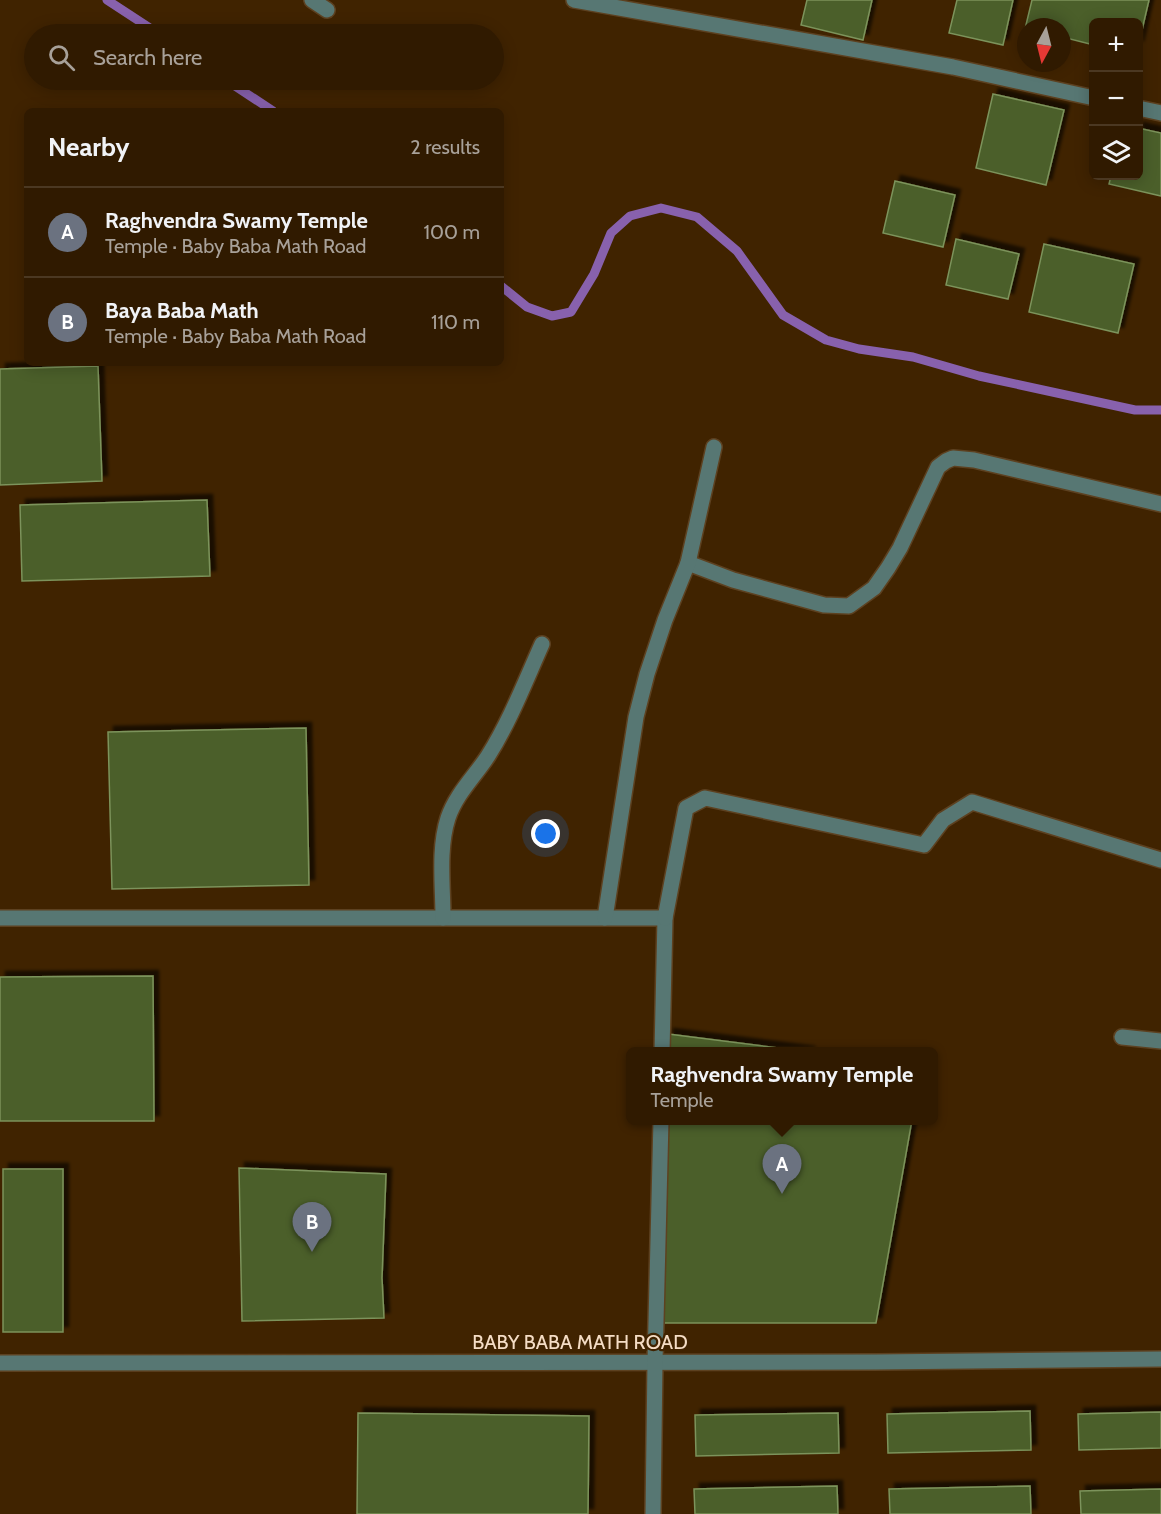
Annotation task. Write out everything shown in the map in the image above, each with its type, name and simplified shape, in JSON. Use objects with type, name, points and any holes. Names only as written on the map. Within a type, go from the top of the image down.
[{"type":"street","points":[[312,0],[327,10]]},
{"type":"street","points":[[574,0],[953,68],[1089,97]]},
{"type":"street","points":[[1143,109],[1161,113]]},
{"type":"street","points":[[605,918],[636,717],[665,620],[688,563],[714,447]]},
{"type":"street","points":[[688,563],[733,580],[824,605],[849,606],[874,588],[900,548],[934,474],[946,460],[953,458],[974,460],[1161,504]]},
{"type":"street","points":[[443,918],[443,840],[448,820],[459,796],[488,756],[508,720],[542,644]]},
{"type":"street","points":[[662,1047],[665,918],[686,808],[705,798],[924,845],[943,820],[972,802],[1161,860]]},
{"type":"street","points":[[0,918],[665,918]]},
{"type":"street","points":[[1122,1037],[1161,1041]]},
{"type":"street","points":[[653,1514],[661,1125]]},
{"type":"street","name":"BABY BABA MATH ROAD","points":[[0,1364],[1161,1359]]},
{"type":"building","points":[[807,0],[872,0],[863,40],[801,25]]},
{"type":"building","points":[[957,0],[1013,0],[1003,45],[949,33]]},
{"type":"building","points":[[1032,0],[1149,0],[1143,26],[1143,18],[1089,18],[1089,44],[1071,39],[1071,18],[1028,18]]},
{"type":"building","points":[[993,94],[1064,110],[1046,185],[976,168]]},
{"type":"building","points":[[1143,129],[1161,133],[1161,196],[1109,184],[1110,180],[1143,180]]},
{"type":"building","points":[[895,181],[955,195],[943,247],[883,233]]},
{"type":"building","points":[[956,239],[1019,254],[1008,299],[946,285]]},
{"type":"building","points":[[1044,244],[1134,264],[1118,333],[1029,312]]},
{"type":"building","points":[[98,366],[102,481],[0,485],[0,369]]},
{"type":"building","points":[[207,500],[210,576],[22,581],[20,505]]},
{"type":"building","points":[[306,728],[309,885],[112,889],[108,732]]},
{"type":"building","points":[[153,976],[154,1121],[0,1121],[0,977]]},
{"type":"building","points":[[668,1034],[771,1047],[668,1047]]},
{"type":"building","points":[[666,1125],[911,1125],[876,1323],[662,1323]]},
{"type":"building","points":[[239,1168],[386,1174],[382,1278],[384,1318],[242,1321]]},
{"type":"building","points":[[3,1169],[63,1169],[63,1332],[3,1332]]},
{"type":"building","points":[[1030,1411],[1031,1450],[888,1453],[887,1414]]},
{"type":"building","points":[[1161,1412],[1161,1448],[1079,1450],[1078,1414]]},
{"type":"building","points":[[358,1413],[589,1416],[588,1514],[357,1514]]},
{"type":"building","points":[[838,1413],[839,1453],[696,1456],[695,1415]]},
{"type":"building","points":[[837,1486],[838,1514],[695,1514],[694,1489]]},
{"type":"building","points":[[1030,1486],[1031,1514],[890,1514],[889,1489]]},
{"type":"building","points":[[1161,1489],[1161,1514],[1081,1514],[1080,1491]]},
{"type":"waterway","points":[[107,0],[144,24]]},
{"type":"waterway","points":[[241,90],[268,108]]},
{"type":"waterway","points":[[504,288],[527,307],[552,316],[571,312],[594,274],[611,233],[630,216],[661,208],[697,217],[737,251],[783,315],[826,340],[859,349],[913,357],[979,376],[1135,410],[1161,410]]},
{"type":"place","name":"Raghvendra Swamy Temple","points":[[782,1194]]},
{"type":"place","name":"Baya Baba Math","points":[[312,1252]]}]
